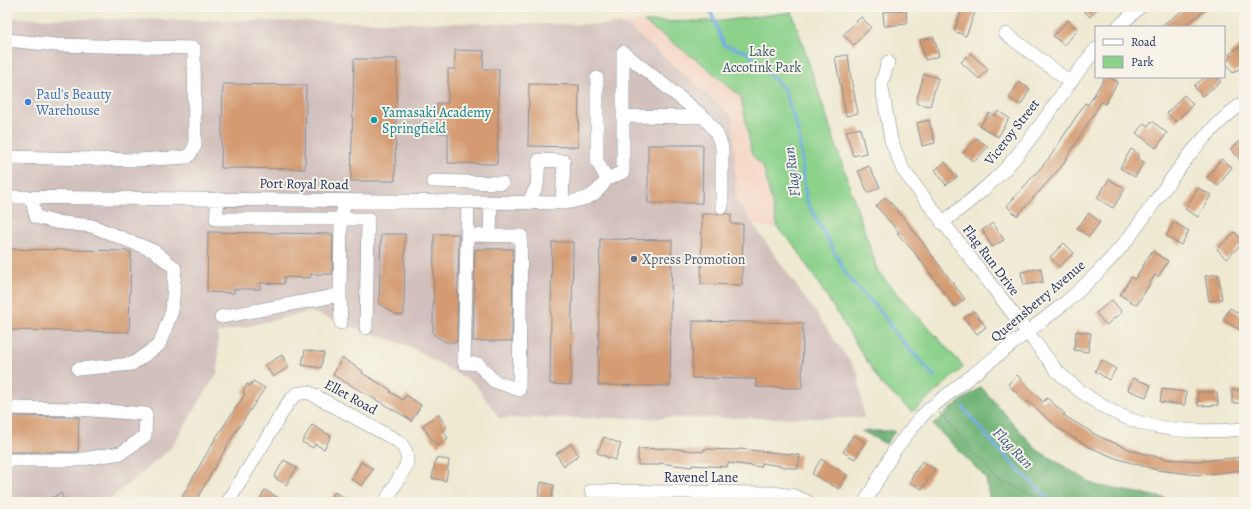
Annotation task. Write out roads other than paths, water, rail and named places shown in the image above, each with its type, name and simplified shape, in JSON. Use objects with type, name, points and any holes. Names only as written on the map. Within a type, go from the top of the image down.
[{"type":"street","points":[[1119,26],[1140,7]]},
{"type":"street","points":[[1006,34],[1070,82]]},
{"type":"street","points":[[7,40],[56,45],[194,48],[195,146],[188,158],[148,160],[7,157]]},
{"type":"street","name":"Viceroy Street","points":[[942,224],[987,187],[1007,166],[1027,142],[1095,50]]},
{"type":"street","points":[[598,78],[597,161],[607,179],[623,172],[623,52],[704,117],[716,132],[722,148],[722,207]]},
{"type":"street","name":"Flag Run Drive","points":[[888,62],[882,82],[882,88],[895,151],[911,182],[1046,359],[1072,385],[1104,408],[1124,417],[1166,430],[1188,432],[1244,429]]},
{"type":"street","name":"Queensberry Avenue","points":[[865,502],[902,440],[929,408],[1066,302],[1106,264],[1127,240],[1184,160],[1199,142],[1244,102]]},
{"type":"street","points":[[623,116],[704,117]]},
{"type":"street","points":[[528,203],[537,186],[539,160],[564,161],[562,203]]},
{"type":"street","name":"Port Royal Road","points":[[7,197],[562,203],[588,199],[598,192],[607,179]]},
{"type":"street","points":[[432,181],[502,183]]},
{"type":"street","points":[[31,197],[36,217],[55,222],[92,226],[154,251],[175,268],[172,311],[159,345],[132,364],[78,369]]},
{"type":"street","points":[[218,199],[216,219],[368,219],[366,328]]},
{"type":"street","points":[[341,323],[340,295],[342,219],[345,201]]},
{"type":"street","points":[[468,202],[464,363],[478,364],[494,381],[519,390],[521,236],[468,235]]},
{"type":"street","points":[[490,235],[491,202]]},
{"type":"street","points":[[221,317],[340,295]]},
{"type":"street","name":"Ellet Road","points":[[228,502],[288,403],[296,394],[308,392],[398,441],[405,449],[408,460],[406,466],[385,502]]},
{"type":"street","points":[[7,408],[77,409],[146,414],[145,436],[122,453],[77,460],[7,460]]},
{"type":"street","name":"Ravenel Lane","points":[[592,492],[772,493],[794,496],[808,502]]},
{"type":"waterway","name":"Flag Run","points":[[709,7],[724,45],[747,52],[784,89],[799,134],[806,200],[848,277],[880,311],[899,338],[935,377]]},
{"type":"waterway","name":"Flag Run","points":[[963,407],[992,443],[1047,497],[1050,502]]},
{"type":"place","name":"Paul's Beauty Warehouse","points":[[28,102]]},
{"type":"place","name":"Yamasaki Academy Springfield","points":[[374,120]]},
{"type":"place","name":"Xpress Promotion","points":[[634,259]]},
{"type":"park label","name":"Lake Accotink Park","points":[[762,60]]}]
